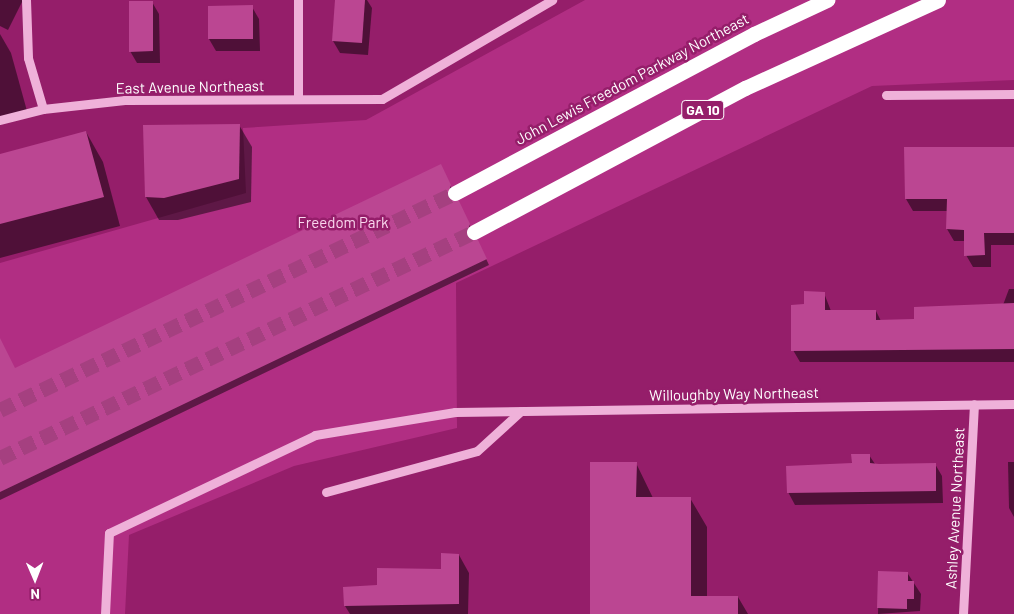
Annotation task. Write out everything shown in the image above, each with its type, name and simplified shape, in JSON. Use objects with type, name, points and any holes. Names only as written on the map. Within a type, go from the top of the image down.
[{"type":"highway","name":"John Lewis Freedom Parkway Northeast","points":[[455,193],[754,34],[827,0]]},
{"type":"highway","name":"GA 10","points":[[474,232],[745,88],[938,0]]},
{"type":"street","points":[[26,0],[28,58],[43,109]]},
{"type":"street","points":[[298,0],[298,99]]},
{"type":"street","name":"East Avenue Northeast","points":[[0,120],[43,109],[125,100],[382,99],[552,0]]},
{"type":"street","points":[[886,95],[1014,94]]},
{"type":"street","name":"Ashley Avenue Northeast","points":[[964,614],[974,404]]},
{"type":"street","name":"Willoughby Way Northeast","points":[[105,614],[109,533],[315,435],[455,412],[1014,404]]},
{"type":"street","points":[[326,492],[477,452],[521,411]]},
{"type":"green space","name":"Freedom Park","points":[[585,0],[1014,0],[1014,80],[872,86],[456,283],[457,428],[294,466],[129,535],[125,614],[0,614],[0,263],[246,193],[243,128],[366,120]]},
{"type":"building","points":[[335,0],[365,0],[362,43],[332,41]]},
{"type":"building","points":[[129,1],[153,1],[153,51],[129,52]]},
{"type":"building","points":[[253,5],[253,39],[208,39],[208,6]]},
{"type":"building","points":[[240,124],[239,179],[164,198],[145,197],[143,125]]},
{"type":"building","points":[[86,131],[104,197],[0,224],[0,154]]},
{"type":"building","points":[[904,147],[1014,147],[1014,233],[984,233],[985,255],[964,256],[964,230],[946,229],[947,199],[905,199]]},
{"type":"building","points":[[441,164],[451,185],[447,197],[459,201],[470,224],[466,236],[478,240],[487,259],[0,492],[0,338],[15,368]]},
{"type":"building","points":[[804,291],[825,292],[825,310],[876,310],[876,320],[914,319],[914,307],[1014,303],[1014,349],[791,351],[791,305],[804,304]]},
{"type":"building","points":[[851,454],[870,454],[870,463],[879,464],[936,463],[936,491],[787,493],[786,466],[852,463]]},
{"type":"building","points":[[590,462],[637,462],[636,497],[691,497],[691,596],[738,596],[738,614],[590,614]]},
{"type":"building","points":[[441,553],[459,554],[459,604],[344,606],[343,587],[377,585],[377,568],[441,569]]},
{"type":"building","points":[[878,571],[908,572],[908,581],[914,581],[914,599],[907,599],[907,609],[877,608]]},
{"type":"tunnel","points":[[0,410],[455,193]]},
{"type":"tunnel","points":[[0,458],[474,232]]}]
